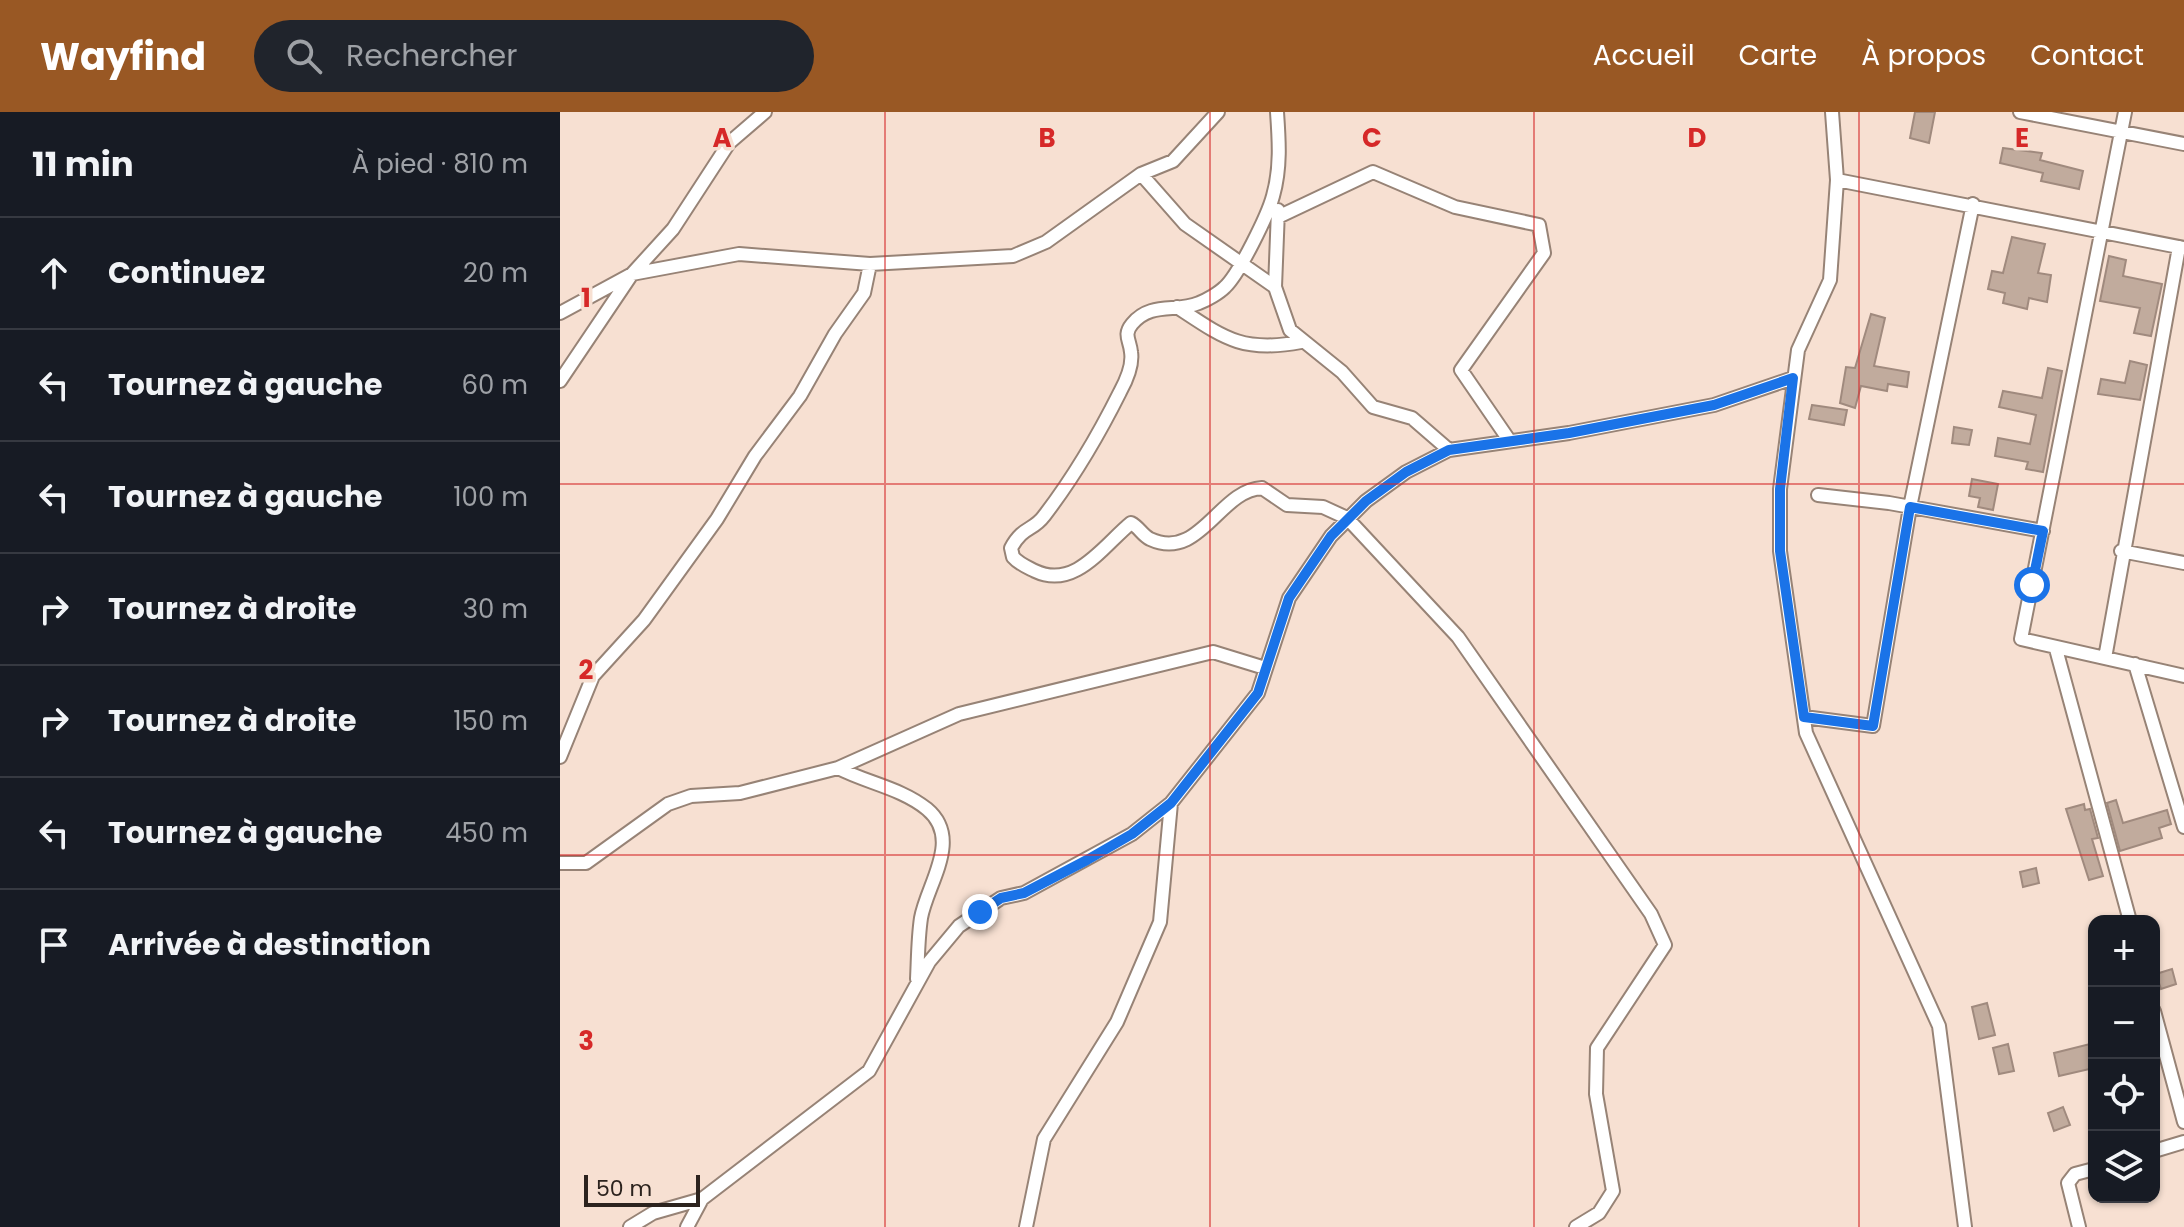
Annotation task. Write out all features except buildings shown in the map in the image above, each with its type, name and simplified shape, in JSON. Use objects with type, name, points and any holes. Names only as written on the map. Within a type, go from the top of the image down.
[{"type":"street","points":[[560,381],[632,274],[673,229],[729,143],[765,112]]},
{"type":"street","points":[[560,313],[632,274],[739,254],[870,264],[1013,256],[1046,242],[1141,174],[1173,161],[1218,112]]},
{"type":"street","points":[[1277,112],[1280,150],[1273,198],[1226,287],[1198,304],[1161,306],[1142,315],[1130,326],[1126,338],[1132,352],[1127,378],[1068,484],[1038,524],[1024,528],[1016,538],[1011,548],[1013,557],[1049,578],[1064,575],[1091,560],[1131,523],[1148,538],[1158,541],[1192,537],[1207,529],[1240,494],[1262,488],[1287,505],[1323,507],[1347,518],[1458,637],[1651,914],[1665,945],[1597,1048],[1596,1094],[1613,1191],[1599,1213],[1576,1227]]},
{"type":"street","points":[[1832,112],[1837,180],[1830,280],[1798,350],[1780,489],[1780,551],[1806,733],[1939,1026],[1965,1227]]},
{"type":"street","points":[[2020,112],[2184,144]]},
{"type":"street","points":[[2125,112],[2021,639],[2184,676]]},
{"type":"street","points":[[1280,216],[1373,172],[1455,207],[1539,225],[1544,253],[1461,370],[1509,440]]},
{"type":"street","points":[[1141,174],[1185,224],[1239,265],[1275,287]]},
{"type":"street","points":[[1837,180],[2102,229],[2182,247],[2121,551],[2105,658]]},
{"type":"street","points":[[1273,198],[1280,216],[1275,287],[1290,330],[1301,342],[1342,372],[1373,407],[1412,418],[1449,450]]},
{"type":"street","points":[[1804,717],[1873,726],[1910,507],[1973,204]]},
{"type":"street","points":[[560,757],[593,676],[644,620],[703,541],[755,456],[800,396],[835,334],[864,293],[870,264]]},
{"type":"street","points":[[1177,307],[1226,340],[1271,348],[1301,342]]},
{"type":"street","points":[[630,1227],[653,1213],[702,1199],[869,1071],[929,962],[959,926],[1001,898],[1024,893],[1132,834],[1171,803],[1258,693],[1289,598],[1347,518],[1406,472],[1449,450],[1569,433],[1714,405],[1793,378]]},
{"type":"street","points":[[1818,495],[1910,507],[2043,531]]},
{"type":"street","points":[[2121,551],[2184,563]]},
{"type":"street","points":[[2056,649],[2128,915]]},
{"type":"street","points":[[560,863],[586,863],[668,804],[691,796],[740,793],[838,768],[959,714],[1213,652],[1265,668]]},
{"type":"street","points":[[2135,664],[2184,827]]},
{"type":"street","points":[[838,768],[884,785],[927,809],[941,830],[942,855],[921,916],[917,982]]},
{"type":"street","points":[[2169,783],[2184,786]]},
{"type":"street","points":[[1026,1227],[1044,1139],[1117,1022],[1160,922],[1171,803]]},
{"type":"street","points":[[2160,1033],[2184,1122]]},
{"type":"street","points":[[2160,1149],[2184,1142]]},
{"type":"street","points":[[2079,1227],[2068,1183],[2075,1174],[2088,1171]]},
{"type":"street","points":[[687,1227],[702,1199]]},
{"type":"route","points":[[980,912],[1001,898],[1024,893],[1087,860],[1132,834],[1171,803],[1258,693],[1289,598],[1305,579],[1331,536],[1366,501],[1406,472],[1449,450],[1472,444],[1569,433],[1714,405],[1793,378],[1780,489],[1780,551],[1804,717],[1873,726],[1910,507],[2043,531],[2032,585]]}]
